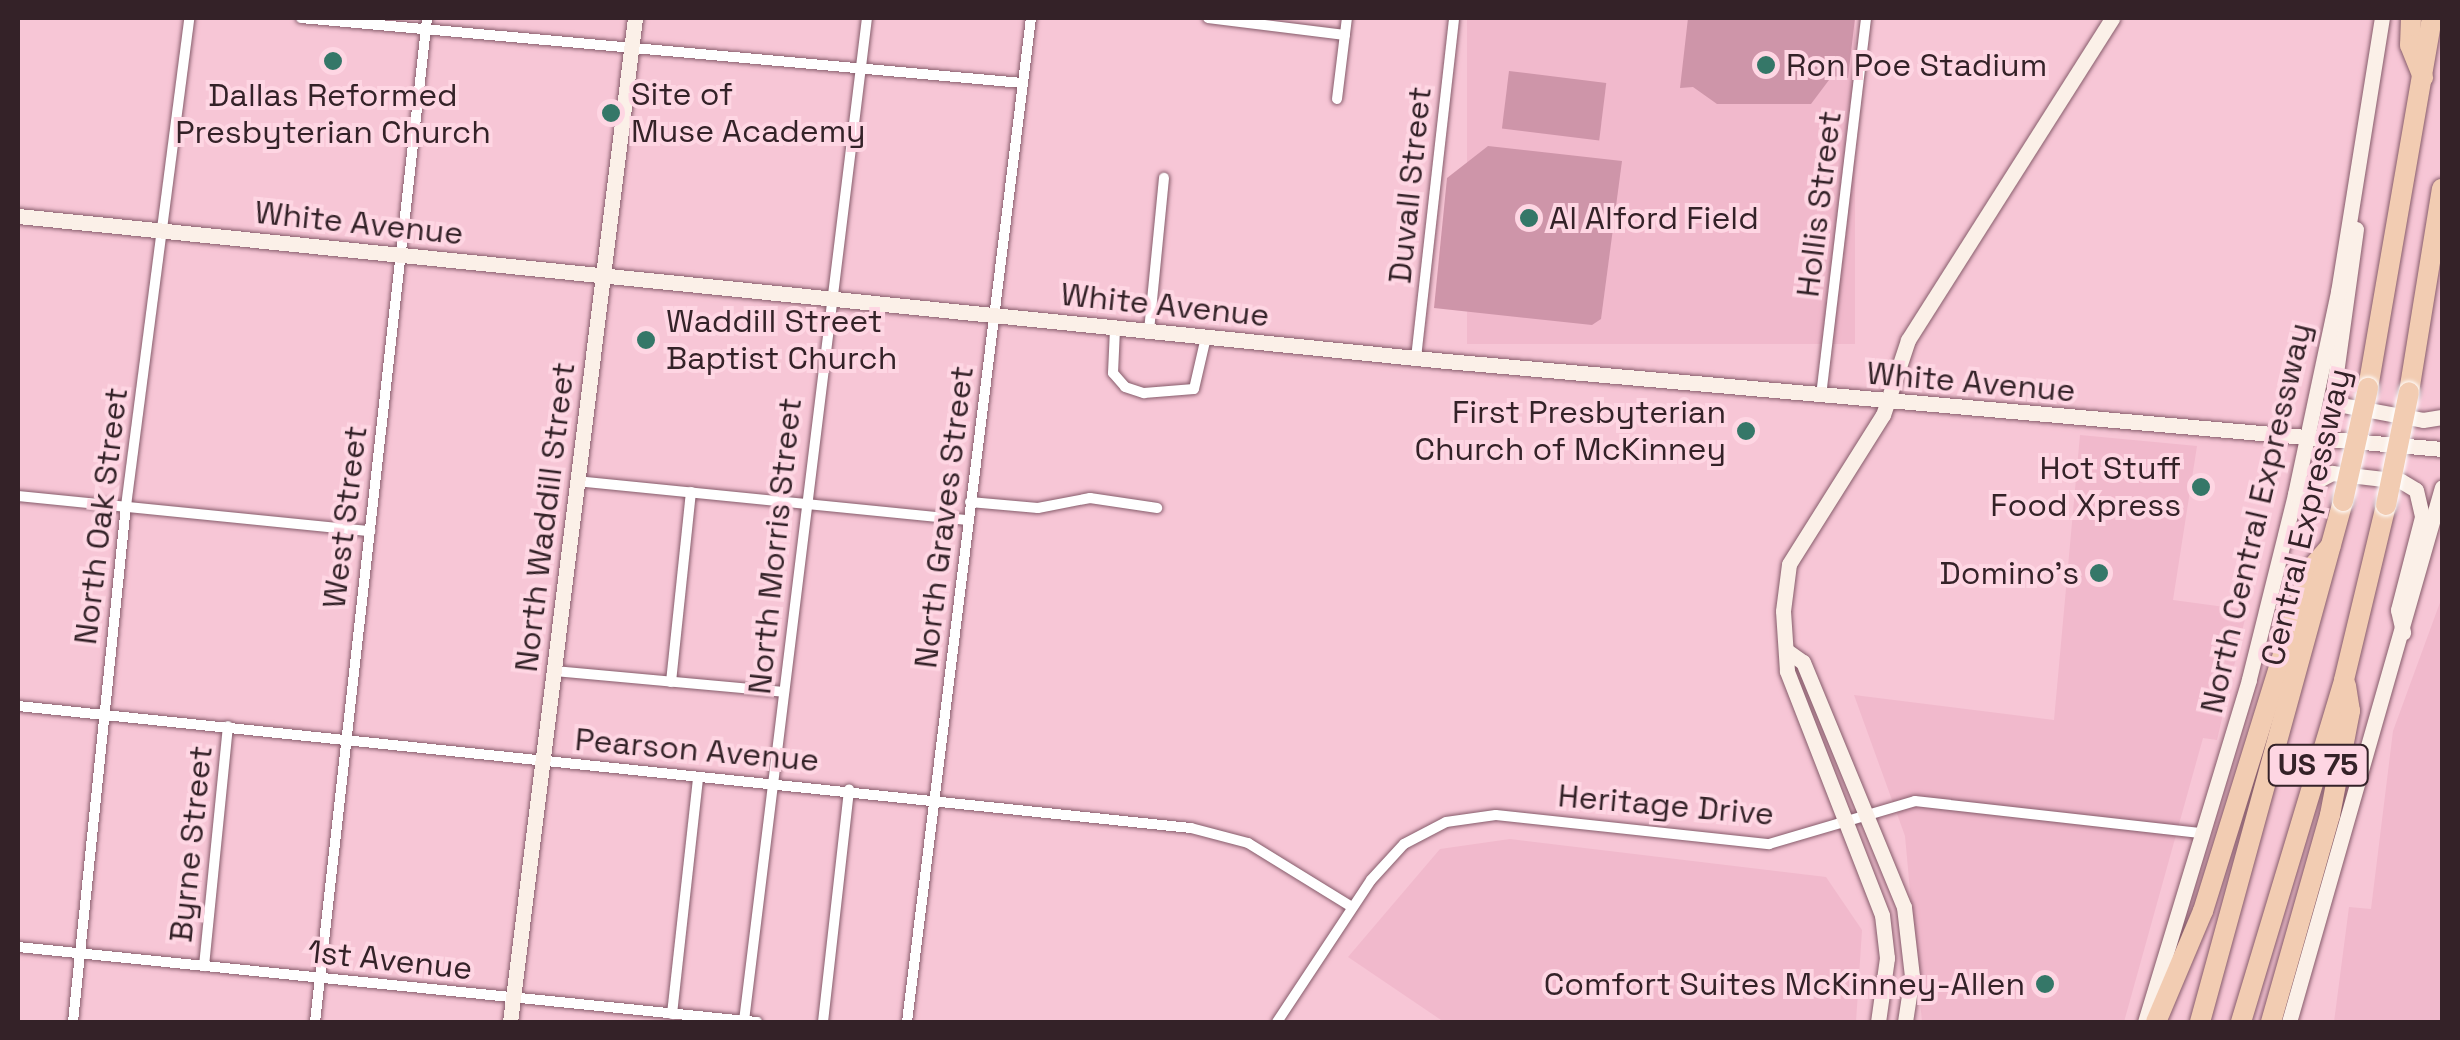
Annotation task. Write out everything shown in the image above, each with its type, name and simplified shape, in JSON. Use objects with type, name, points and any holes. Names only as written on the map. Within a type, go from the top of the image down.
[{"type":"highway","points":[[2411,18],[2410,44],[2424,78]]},
{"type":"highway","name":"Central Expressway","points":[[2200,1022],[2343,501],[2368,388],[2432,18]]},
{"type":"highway","name":"US 75","points":[[2240,1022],[2344,680],[2421,334],[2442,188]]},
{"type":"highway","points":[[2421,334],[2442,244]]},
{"type":"highway","points":[[2156,1022],[2202,912],[2309,571],[2332,545]]},
{"type":"highway","points":[[2271,1022],[2330,815],[2350,712],[2344,680]]},
{"type":"street","name":"North Oak Street","points":[[74,1022],[126,506],[188,18]]},
{"type":"street","points":[[301,18],[427,24],[631,48],[1022,83]]},
{"type":"street","name":"North Waddill Street","points":[[510,1022],[635,18]]},
{"type":"street","name":"North Morris Street","points":[[752,1022],[772,782],[828,300],[867,18]]},
{"type":"street","name":"North Graves Street","points":[[907,1022],[1031,18]]},
{"type":"street","points":[[1208,18],[1345,35]]},
{"type":"street","points":[[1337,99],[1347,18]]},
{"type":"street","name":"Duvall Street","points":[[1416,358],[1454,18]]},
{"type":"street","name":"Hollis Street","points":[[1822,396],[1866,18]]},
{"type":"street","points":[[1878,1022],[1884,928],[1848,822],[1786,670],[1788,564],[1889,403],[1908,340],[2112,18]]},
{"type":"street","name":"North Central Expressway","points":[[2146,1022],[2296,492],[2356,190],[2382,18]]},
{"type":"street","name":"West Street","points":[[315,1022],[427,24]]},
{"type":"street","points":[[1149,331],[1164,178]]},
{"type":"street","points":[[2356,190],[2357,247],[2334,394],[2342,405],[2422,420],[2442,417]]},
{"type":"street","name":"White Avenue","points":[[18,216],[1416,358],[2442,450]]},
{"type":"street","points":[[1116,329],[1113,374],[1125,387],[1144,393],[1194,389],[1206,337]]},
{"type":"street","points":[[2296,492],[2332,473],[2400,481],[2416,490],[2422,517],[2398,610],[2404,636]]},
{"type":"street","points":[[576,481],[968,520]]},
{"type":"street","points":[[2289,1022],[2404,636],[2442,487]]},
{"type":"street","points":[[671,682],[691,492]]},
{"type":"street","points":[[18,496],[370,532]]},
{"type":"street","points":[[970,502],[1038,508],[1090,498],[1157,508]]},
{"type":"street","points":[[1787,651],[1804,662],[1870,814],[1909,932],[1904,1022]]},
{"type":"street","points":[[554,670],[784,692]]},
{"type":"street","name":"Pearson Avenue","points":[[18,706],[698,778],[934,798],[1233,836],[1352,908]]},
{"type":"street","name":"Byrne Street","points":[[204,966],[228,726]]},
{"type":"street","points":[[672,1014],[698,778]]},
{"type":"street","points":[[823,1022],[849,789]]},
{"type":"street","name":"Heritage Drive","points":[[1277,1022],[1352,908],[1404,844],[1438,824],[1472,816],[1759,844],[1915,802],[2202,833]]},
{"type":"street","name":"1st Avenue","points":[[18,947],[752,1022]]},
{"type":"shaded area","points":[[1467,18],[1855,18],[1855,344],[1467,344]]},
{"type":"shaded area","name":"Ron Poe Stadium","points":[[1688,18],[1855,18],[1848,78],[1832,76],[1811,104],[1717,104],[1693,87],[1680,88]]},
{"type":"shaded area","points":[[1509,71],[1606,83],[1599,141],[1502,129]]},
{"type":"shaded area","name":"Al Alford Field","points":[[1488,146],[1622,161],[1601,319],[1592,325],[1434,308],[1447,178]]},
{"type":"shaded area","points":[[2080,435],[2197,446],[2173,600],[2247,610],[2217,740],[2203,738],[2124,1022],[1922,1022],[1905,836],[1854,695],[2054,720]]},
{"type":"shaded area","points":[[2442,597],[2442,1022],[2334,1022],[2349,907],[2371,909],[2393,731]]},
{"type":"shaded area","points":[[1510,839],[1826,877],[1862,930],[1856,1022],[1444,1022],[1348,957],[1440,849]]},
{"type":"place","name":"Dallas Reformed Presbyterian Church","points":[[333,61]]},
{"type":"place","name":"Ron Poe Stadium","points":[[1766,65]]},
{"type":"place","name":"Site of Muse Academy","points":[[611,113]]},
{"type":"place","name":"Al Alford Field","points":[[1529,218]]},
{"type":"place","name":"Waddill Street Baptist Church","points":[[646,340]]},
{"type":"place","name":"First Presbyterian Church of McKinney","points":[[1746,431]]},
{"type":"place","name":"Hot Stuff Food Xpress","points":[[2201,487]]},
{"type":"place","name":"Domino's","points":[[2099,573]]},
{"type":"place","name":"Comfort Suites McKinney-Allen","points":[[2045,984]]}]
